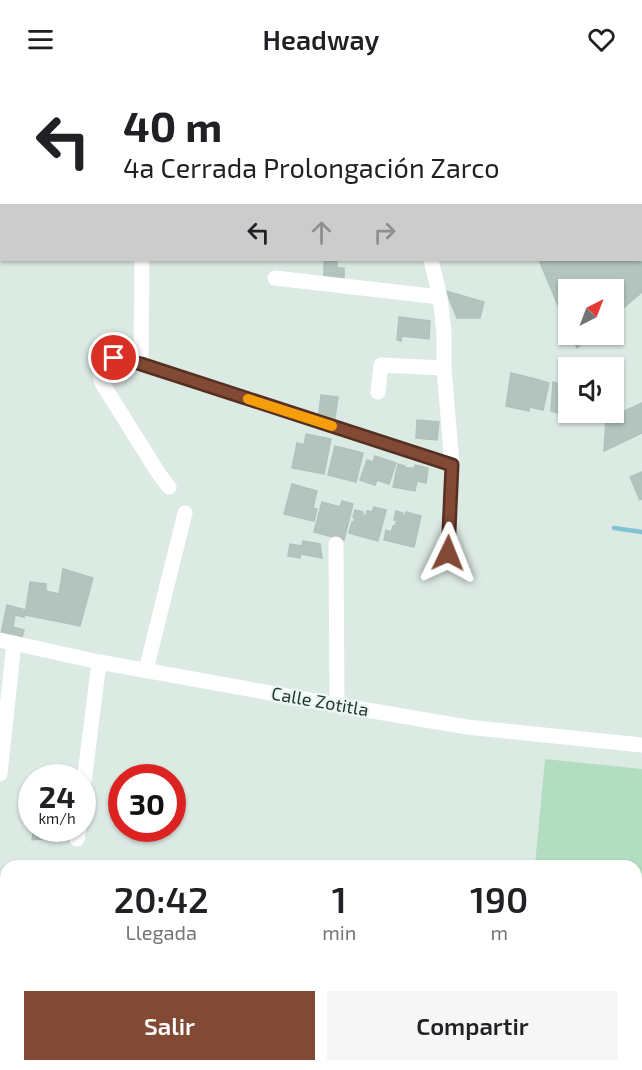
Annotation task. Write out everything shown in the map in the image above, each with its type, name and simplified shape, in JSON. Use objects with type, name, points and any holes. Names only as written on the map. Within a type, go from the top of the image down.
[{"type":"street","points":[[141,364],[142,261]]},
{"type":"street","points":[[431,261],[440,297],[444,333],[444,368],[452,465],[448,553]]},
{"type":"street","points":[[275,278],[440,297]]},
{"type":"street","points":[[169,486],[159,474],[102,383],[99,375],[100,367],[106,360],[141,364],[452,465]]},
{"type":"street","points":[[378,392],[381,365],[444,368]]},
{"type":"street","points":[[146,670],[185,513]]},
{"type":"street","points":[[336,544],[337,699]]},
{"type":"street","points":[[0,774],[7,642]]},
{"type":"street","name":"Calle Zotitla","points":[[7,642],[99,662],[337,699],[467,726],[642,745]]},
{"type":"street","points":[[86,764],[99,662]]},
{"type":"green space","points":[[545,759],[642,769],[642,860],[535,860]]},
{"type":"building","points":[[324,261],[337,261],[337,268],[344,268],[344,282],[324,282]]},
{"type":"building","points":[[539,261],[642,261],[642,292],[624,307],[624,279],[558,279],[558,305]]},
{"type":"building","points":[[446,291],[484,302],[480,318],[457,318]]},
{"type":"building","points":[[399,317],[430,321],[429,339],[402,336],[401,341],[397,340]]},
{"type":"building","points":[[511,373],[532,378],[529,411],[506,406]]},
{"type":"building","points":[[532,378],[549,383],[543,410],[529,407]]},
{"type":"building","points":[[553,382],[558,383],[558,413],[551,411]]},
{"type":"building","points":[[321,395],[338,397],[334,424],[318,421]]},
{"type":"building","points":[[642,403],[642,433],[604,451],[606,423],[624,423],[624,411]]},
{"type":"building","points":[[417,420],[439,422],[437,440],[416,438]]},
{"type":"building","points":[[306,434],[331,439],[324,474],[292,468],[297,443],[304,445]]},
{"type":"building","points":[[335,446],[363,453],[356,482],[328,475]]},
{"type":"building","points":[[375,456],[396,463],[389,484],[377,480],[375,485],[360,480],[367,460],[373,462]]},
{"type":"building","points":[[398,464],[405,468],[415,468],[415,465],[428,468],[426,483],[417,481],[415,491],[393,487]]},
{"type":"building","points":[[642,472],[642,499],[640,500],[630,477]]},
{"type":"building","points":[[292,484],[317,491],[313,508],[317,509],[314,521],[284,514]]},
{"type":"building","points":[[342,501],[353,504],[344,540],[314,532],[322,502],[340,507]]},
{"type":"building","points":[[374,507],[386,510],[378,541],[349,533],[352,522],[354,522],[355,510],[363,512],[366,516],[367,511],[372,512]]},
{"type":"building","points":[[396,511],[403,513],[403,516],[406,512],[421,516],[414,547],[384,540],[386,530],[391,532],[395,526]]},
{"type":"building","points":[[303,541],[320,544],[322,558],[301,554],[300,558],[288,556],[290,544],[302,546]]},
{"type":"building","points":[[63,569],[93,578],[80,626],[25,615],[30,582],[46,584],[46,591],[59,594]]},
{"type":"building","points":[[7,605],[26,610],[24,617],[15,615],[13,627],[24,630],[22,638],[1,634]]},
{"type":"waterway","points":[[614,528],[642,532]]},
{"type":"slow traffic","points":[[248,399],[332,426]]},
{"type":"route","points":[[114,358],[141,364],[452,465],[448,553]]}]
